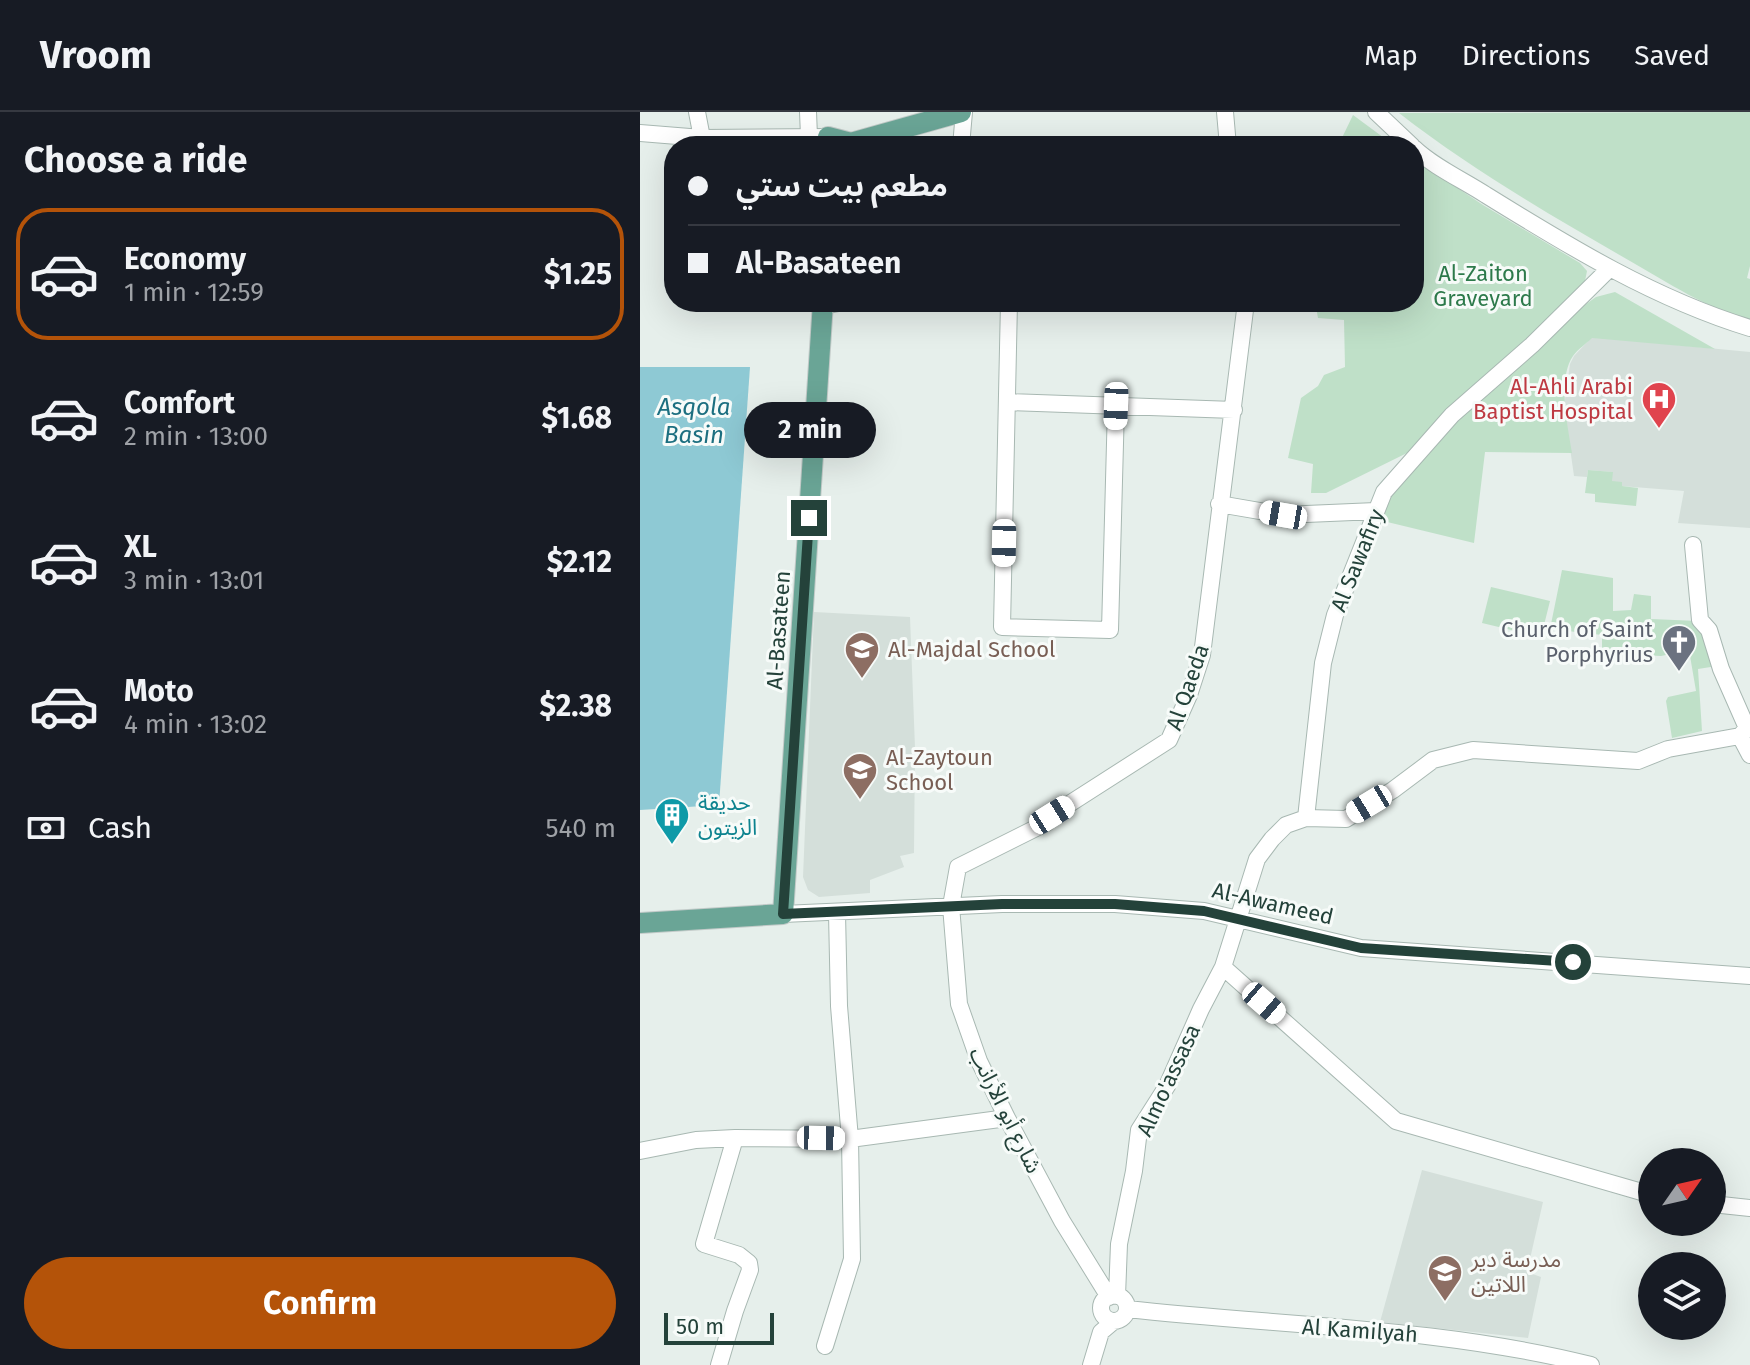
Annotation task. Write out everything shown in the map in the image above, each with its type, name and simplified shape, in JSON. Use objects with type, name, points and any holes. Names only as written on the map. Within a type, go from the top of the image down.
[{"type":"main road","points":[[833,136],[928,112]]},
{"type":"main road","points":[[876,136],[962,112]]},
{"type":"main road","name":"Al-Basateen","points":[[783,914],[822,312]]},
{"type":"main road","name":"Al-Awameed","points":[[640,923],[783,914]]},
{"type":"street","points":[[697,112],[702,136]]},
{"type":"street","points":[[808,112],[820,136]]},
{"type":"street","points":[[961,136],[962,112]]},
{"type":"street","points":[[1225,112],[1227,136]]},
{"type":"street","points":[[1376,112],[1401,136]]},
{"type":"street","points":[[1385,112],[1404,136]]},
{"type":"street","points":[[640,133],[677,136]]},
{"type":"street","points":[[1424,154],[1546,232],[1610,268],[1714,317],[1750,328]]},
{"type":"street","name":"Al Sawafiry","points":[[1306,818],[1323,663],[1335,615],[1384,492],[1452,415],[1532,345],[1610,268]]},
{"type":"street","points":[[1009,312],[1002,627],[1110,630],[1116,406]]},
{"type":"street","name":"Al Qaeda","points":[[951,906],[958,867],[1046,823],[1052,815],[1169,740],[1202,655],[1245,312]]},
{"type":"street","points":[[1007,402],[1234,410]]},
{"type":"street","points":[[1219,504],[1283,515],[1376,511]]},
{"type":"street","points":[[1693,545],[1700,620],[1709,630],[1745,730],[1750,755]]},
{"type":"street","points":[[1238,918],[1257,859],[1286,825],[1306,818],[1346,819],[1433,760],[1473,750],[1638,761],[1684,745],[1745,730]]},
{"type":"street","name":"Al-Awameed","points":[[783,914],[951,906],[1115,904],[1204,911],[1361,948],[1750,976]]},
{"type":"street","name":"شارع أبو الأرانب","points":[[951,906],[959,1004],[979,1061],[1062,1221],[1118,1301]]},
{"type":"street","points":[[825,1346],[852,1259],[850,1139],[839,1006],[837,913]]},
{"type":"street","name":"Almo'assasa","points":[[1118,1301],[1119,1244],[1139,1130],[1167,1086],[1223,967],[1238,918]]},
{"type":"street","points":[[1223,967],[1396,1121],[1638,1191]]},
{"type":"street","points":[[640,1151],[696,1140],[850,1139],[1007,1118]]},
{"type":"street","points":[[719,1365],[750,1270],[745,1258],[704,1244],[735,1138]]},
{"type":"street","points":[[1726,1205],[1750,1208]]},
{"type":"street","points":[[1091,1365],[1101,1332],[1123,1317],[1118,1301],[1103,1302],[1101,1311],[1107,1319],[1114,1321]]},
{"type":"street","name":"Al Kamilyah","points":[[1118,1301],[1217,1319],[1408,1333],[1471,1341],[1591,1365]]},
{"type":"shaded area","name":"Al-Ahli Arabi Baptist Hospital","points":[[1592,337],[1750,352],[1750,528],[1678,523],[1684,491],[1621,486],[1612,481],[1612,472],[1588,470],[1587,477],[1574,476],[1564,406],[1570,364]]},
{"type":"shaded area","points":[[814,612],[910,617],[915,748],[914,853],[900,856],[904,867],[870,880],[870,893],[819,897],[808,890],[803,877]]},
{"type":"shaded area","points":[[1422,1170],[1543,1202],[1527,1272],[1541,1277],[1528,1338],[1380,1322]]},
{"type":"green space","name":"Al-Zaiton Graveyard","points":[[1750,112],[1750,266],[1747,278],[1750,279],[1750,320],[1688,295],[1570,226],[1483,172],[1399,113]]},
{"type":"green space","points":[[1353,115],[1381,136],[1343,136]]},
{"type":"green space","name":"Al-Zaiton Graveyard","points":[[1424,166],[1580,263],[1587,271],[1585,281],[1524,343],[1446,410],[1407,453],[1326,493],[1311,493],[1313,464],[1288,458],[1301,398],[1318,386],[1324,375],[1345,367],[1344,320],[1318,318],[1317,312],[1424,312]]},
{"type":"green space","points":[[1615,292],[1715,349],[1592,338],[1573,356],[1566,377],[1565,404],[1572,453],[1485,452],[1474,543],[1379,520],[1388,499],[1459,420],[1575,312],[1596,297]]},
{"type":"green space","points":[[1588,470],[1613,472],[1612,481],[1638,488],[1636,506],[1595,502],[1595,494],[1585,493]]},
{"type":"green space","points":[[1562,570],[1613,578],[1613,611],[1631,610],[1634,594],[1651,596],[1651,619],[1698,621],[1717,666],[1698,669],[1702,731],[1672,738],[1668,697],[1696,691],[1689,650],[1661,656],[1602,653],[1602,635],[1550,629]]},
{"type":"green space","points":[[1491,587],[1550,601],[1541,637],[1482,623]]},
{"type":"water","name":"Asqola Basin","points":[[640,367],[750,367],[719,805],[640,810]]},
{"type":"place","name":"Al-Ahli Arabi Baptist Hospital","points":[[1659,430]]},
{"type":"place","name":"Church of Saint Porphyrius","points":[[1679,673]]},
{"type":"place","name":"Al-Majdal School","points":[[862,680]]},
{"type":"place","name":"Al-Zaytoun School","points":[[860,801]]},
{"type":"place","name":"حديقة الزيتون","points":[[672,846]]},
{"type":"place","name":"مدرسة دير اللاتين","points":[[1445,1303]]},
{"type":"route","points":[[809,518],[783,914],[1002,904],[1115,904],[1204,911],[1361,948],[1573,962]]}]
